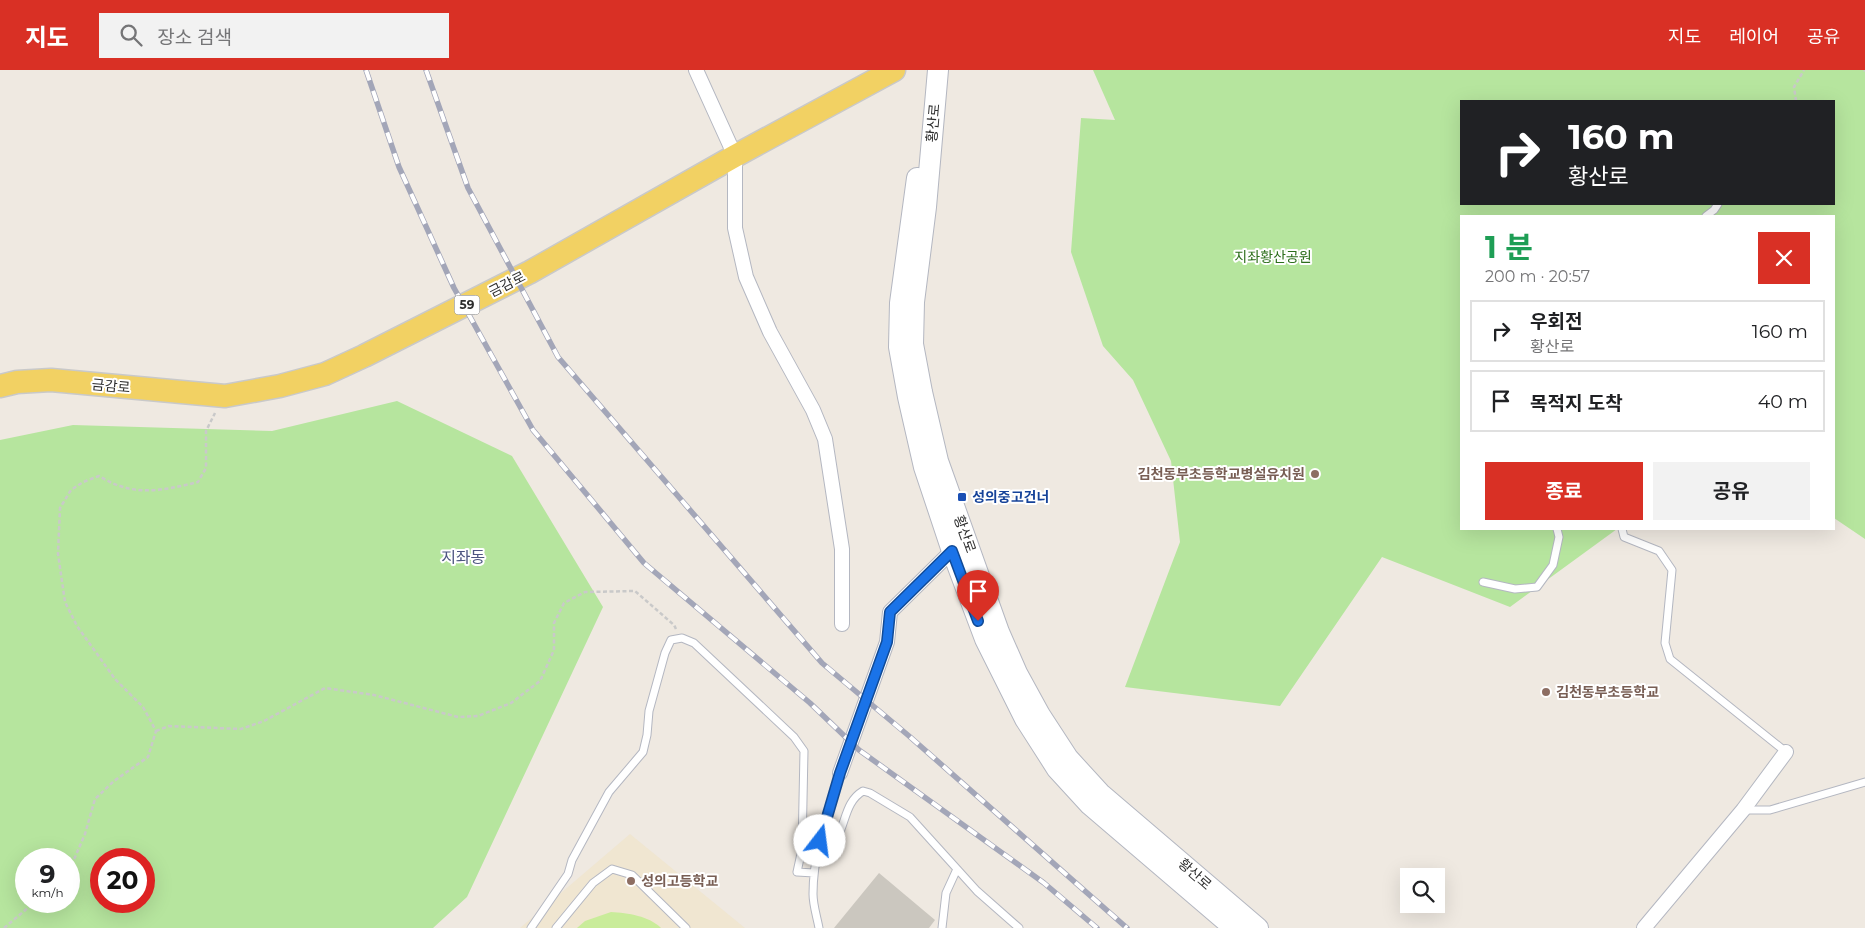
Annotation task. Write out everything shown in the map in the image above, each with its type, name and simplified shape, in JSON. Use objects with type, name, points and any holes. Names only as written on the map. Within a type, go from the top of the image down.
[{"type":"main road","name":"금감로","points":[[0,386],[17,382],[51,380],[225,396],[280,386],[325,374],[530,272],[735,156],[894,70]]},
{"type":"street","points":[[696,70],[735,156],[735,228],[746,277],[770,332],[813,410],[825,439],[842,549],[842,624]]},
{"type":"street","name":"황산로","points":[[937,70],[906,251],[900,303],[899,347],[924,467],[952,551],[985,639],[996,662],[1025,719],[1056,768],[1090,805],[1234,928]]},
{"type":"street","name":"황산로","points":[[937,70],[926,207],[914,302],[913,344],[938,461],[999,632],[1040,715],[1068,758],[1100,793],[1258,928]]},
{"type":"street","points":[[840,773],[887,642],[890,612],[952,551]]},
{"type":"street","points":[[1644,928],[1743,810],[1786,752]]},
{"type":"lane","points":[[1707,215],[1717,205]]},
{"type":"lane","points":[[1483,582],[1515,590],[1537,587],[1553,565],[1559,537],[1557,530]]},
{"type":"lane","points":[[1622,530],[1624,537],[1659,551],[1672,570],[1665,643],[1670,659],[1786,752]]},
{"type":"lane","points":[[532,928],[568,874],[572,860],[608,792],[643,752],[649,711],[665,652],[671,640],[680,638],[694,643],[794,737],[804,751],[802,849],[797,872],[814,873]]},
{"type":"lane","points":[[819,928],[813,896],[814,873],[822,831],[840,773]]},
{"type":"lane","points":[[1743,810],[1770,810],[1865,782]]},
{"type":"lane","points":[[818,851],[830,845],[837,837],[856,795],[863,791],[870,793],[910,817],[977,891],[1019,928]]},
{"type":"lane","points":[[556,928],[594,883],[612,869],[632,875],[686,928]]},
{"type":"lane","points":[[942,928],[946,893],[957,869]]},
{"type":"path","points":[[1796,100],[1794,87],[1804,70]]},
{"type":"path","points":[[79,848],[95,800],[114,781],[148,757],[156,731],[143,707],[115,680],[77,626],[65,602],[58,554],[60,508],[71,490],[83,482],[99,476],[122,487],[147,490],[173,488],[198,482],[206,468],[206,430],[225,396]]},
{"type":"path","points":[[156,731],[169,726],[241,729],[264,722],[325,688],[374,695],[458,717],[478,716],[511,702],[540,681],[554,650],[554,623],[557,616],[564,603],[584,592],[635,592],[674,625],[680,638]]},
{"type":"path","points":[[4,928],[22,913]]},
{"type":"shaded area","name":"성의고등학교","points":[[630,834],[745,928],[520,928]]},
{"type":"green space","name":"지좌황산공원","points":[[1093,70],[1865,70],[1865,539],[1835,519],[1835,215],[1460,215],[1460,530],[1616,530],[1510,607],[1382,557],[1280,706],[1125,687],[1180,542],[1171,461],[1133,380],[1103,346],[1071,252],[1081,118],[1115,120]]},
{"type":"green space","points":[[397,401],[512,456],[603,607],[467,897],[433,928],[0,928],[0,440],[73,425],[272,431]]},
{"type":"green space","points":[[611,912],[631,914],[644,918],[661,928],[577,928],[585,921]]},
{"type":"building","points":[[879,873],[935,920],[929,928],[834,928]]},
{"type":"railway","points":[[366,70],[399,167],[454,288],[533,430],[644,563],[810,703],[859,750],[1044,883],[1097,928]]},
{"type":"railway","points":[[426,70],[468,188],[558,357],[822,663],[909,736],[1127,928]]},
{"type":"place","name":"김천동부초등학교병설유치원","points":[[1315,474]]},
{"type":"place","name":"성의중고건너","points":[[962,497]]},
{"type":"place","name":"김천동부초등학교","points":[[1546,692]]},
{"type":"place","name":"성의고등학교","points":[[631,881]]},
{"type":"district","name":"지좌동","points":[[463,557]]},
{"type":"route","points":[[820,841],[840,773],[887,642],[890,612],[952,551],[978,621]]}]
